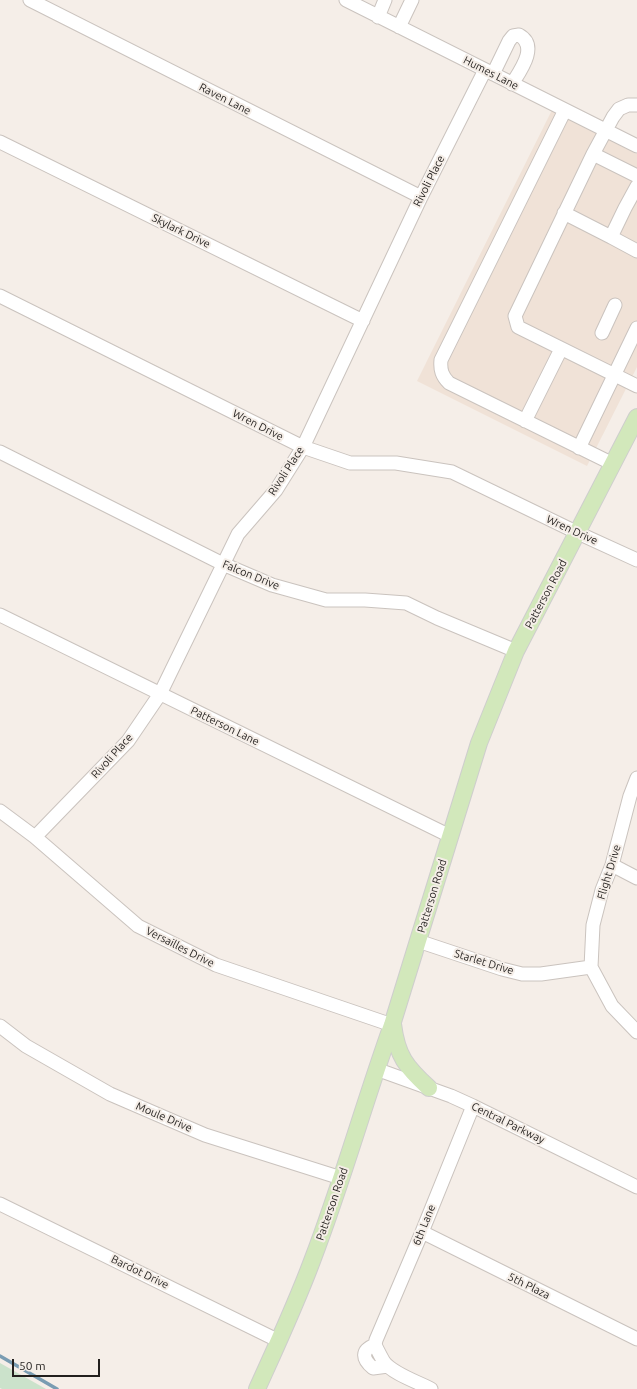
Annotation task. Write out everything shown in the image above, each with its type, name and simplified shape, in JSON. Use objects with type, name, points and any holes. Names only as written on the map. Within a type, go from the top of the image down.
[{"type":"main road","name":"Patterson Road","points":[[256,1389],[279,1341],[312,1261],[341,1178],[392,1023],[479,744],[516,651],[637,417]]},
{"type":"main road","points":[[392,1023],[395,1040],[403,1061],[429,1088]]},
{"type":"street","name":"Raven Lane","points":[[30,0],[420,197]]},
{"type":"street","name":"Humes Lane","points":[[346,0],[637,146]]},
{"type":"street","points":[[378,17],[385,0]]},
{"type":"street","points":[[399,27],[412,0]]},
{"type":"street","name":"Rivoli Place","points":[[35,838],[128,741],[160,694],[238,534],[276,490],[303,447],[420,197],[489,72],[513,36],[519,35],[524,38],[526,42],[528,50],[527,58],[512,84]]},
{"type":"street","points":[[637,105],[628,105],[619,109],[613,117],[593,154],[515,316],[518,327],[637,386]]},
{"type":"street","points":[[565,110],[441,360],[440,366],[443,377],[449,383],[613,464]]},
{"type":"street","name":"Skylark Drive","points":[[0,142],[363,321]]},
{"type":"street","points":[[593,154],[637,176]]},
{"type":"street","points":[[611,237],[624,208],[637,186]]},
{"type":"street","points":[[564,213],[637,251]]},
{"type":"street","name":"Wren Drive","points":[[0,296],[303,447],[350,463],[396,463],[452,472],[637,560]]},
{"type":"street","points":[[602,333],[616,305]]},
{"type":"street","points":[[579,448],[637,328]]},
{"type":"street","points":[[525,421],[561,349]]},
{"type":"street","name":"Falcon Drive","points":[[0,452],[223,564],[272,585],[326,600],[365,600],[406,603],[437,618],[516,651]]},
{"type":"street","name":"Patterson Lane","points":[[0,615],[450,836]]},
{"type":"street","name":"Flight Drive","points":[[591,967],[593,925],[602,890],[612,865],[630,796],[637,778]]},
{"type":"street","name":"Versailles Drive","points":[[0,811],[35,838],[138,926],[216,965],[392,1023]]},
{"type":"street","points":[[612,865],[637,878]]},
{"type":"street","name":"Starlet Drive","points":[[418,941],[502,969],[522,974],[541,974],[591,967]]},
{"type":"street","points":[[591,967],[612,1006],[637,1032]]},
{"type":"street","name":"Moule Drive","points":[[0,1026],[26,1046],[110,1094],[205,1134],[341,1178]]},
{"type":"street","name":"Central Parkway","points":[[376,1069],[473,1106],[637,1187]]},
{"type":"street","name":"6th Lane","points":[[431,1389],[388,1366],[383,1361],[375,1345],[473,1106]]},
{"type":"street","name":"Bardot Drive","points":[[0,1204],[279,1341]]},
{"type":"street","name":"5th Plaza","points":[[422,1232],[637,1339]]},
{"type":"shaded area","points":[[552,110],[637,154],[637,367],[587,466],[417,381]]},
{"type":"green space","points":[[0,1363],[46,1389],[0,1388]]},
{"type":"waterway","points":[[0,1356],[57,1389]]}]
